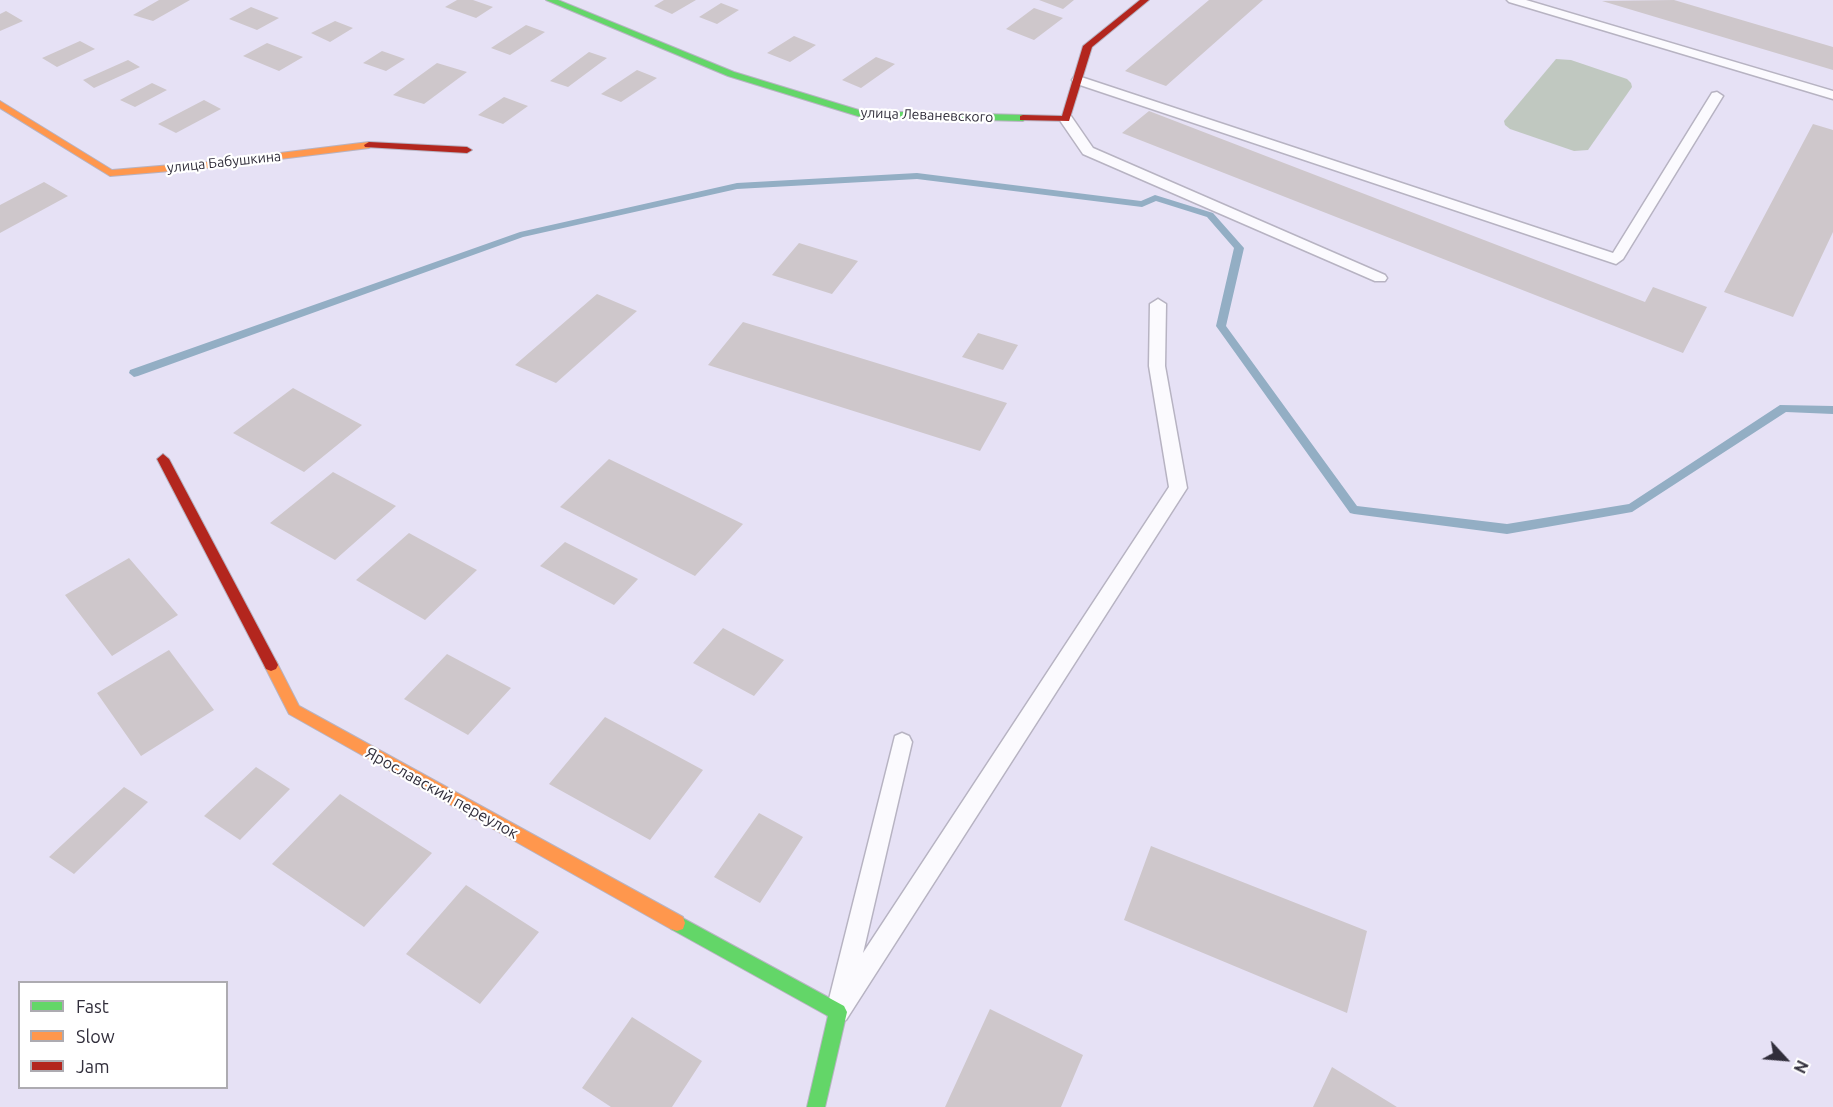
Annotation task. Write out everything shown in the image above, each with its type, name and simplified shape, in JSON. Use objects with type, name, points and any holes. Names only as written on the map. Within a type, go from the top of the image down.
[{"type":"street","name":"улица Леваневского","points":[[550,0],[731,74],[861,114],[1066,119]]},
{"type":"street","points":[[1066,119],[1088,46],[1145,0]]},
{"type":"street","name":"улица Бабушкина","points":[[0,104],[110,173],[207,165],[375,144],[467,150]]},
{"type":"street","name":"Ярославский переулок","points":[[163,459],[294,710],[838,1012]]},
{"type":"street","points":[[816,1107],[838,1012]]},
{"type":"lane","points":[[1513,0],[1833,95]]},
{"type":"lane","points":[[1078,80],[1616,259],[1717,96]]},
{"type":"lane","points":[[1066,119],[1088,151],[1380,278]]},
{"type":"lane","points":[[838,1012],[1178,488],[1157,366],[1158,304]]},
{"type":"lane","points":[[838,1012],[902,742]]},
{"type":"shaded area","points":[[1556,59],[1571,60],[1627,79],[1631,83],[1632,87],[1588,150],[1574,151],[1510,129],[1505,125],[1504,121]]},
{"type":"building","points":[[159,0],[190,0],[153,21],[133,15]]},
{"type":"building","points":[[457,0],[473,0],[493,7],[476,18],[445,7]]},
{"type":"building","points":[[664,0],[696,0],[672,14],[654,6]]},
{"type":"building","points":[[1039,0],[1074,0],[1063,9]]},
{"type":"building","points":[[1209,0],[1263,0],[1166,86],[1125,71]]},
{"type":"building","points":[[1674,0],[1833,47],[1833,70],[1602,1]]},
{"type":"building","points":[[721,3],[739,10],[717,24],[699,17]]},
{"type":"building","points":[[251,7],[279,18],[257,30],[229,19]]},
{"type":"building","points":[[1034,8],[1063,18],[1034,40],[1006,29]]},
{"type":"building","points":[[6,11],[23,21],[0,31],[0,14]]},
{"type":"building","points":[[335,21],[353,28],[330,42],[311,33]]},
{"type":"building","points":[[526,25],[545,32],[510,55],[491,48]]},
{"type":"building","points":[[794,36],[816,45],[790,62],[767,53]]},
{"type":"building","points":[[80,41],[95,49],[57,67],[42,58]]},
{"type":"building","points":[[267,43],[303,57],[279,71],[243,56]]},
{"type":"building","points":[[382,51],[405,59],[386,71],[363,63]]},
{"type":"building","points":[[589,52],[607,58],[568,87],[550,81]]},
{"type":"building","points":[[876,57],[895,64],[861,88],[842,80]]},
{"type":"building","points":[[128,60],[140,67],[94,88],[83,80]]},
{"type":"building","points":[[437,63],[467,72],[424,104],[393,95]]},
{"type":"building","points":[[637,70],[657,78],[621,102],[601,94]]},
{"type":"building","points":[[152,83],[167,90],[135,107],[120,100]]},
{"type":"building","points":[[504,97],[528,106],[503,124],[478,115]]},
{"type":"building","points":[[204,100],[221,109],[176,133],[158,124]]},
{"type":"building","points":[[1149,111],[1645,302],[1653,287],[1707,307],[1683,353],[1122,133]]},
{"type":"building","points":[[1813,124],[1833,130],[1833,232],[1793,317],[1724,292]]},
{"type":"building","points":[[44,182],[68,196],[0,233],[0,205]]},
{"type":"building","points":[[799,243],[858,261],[832,294],[772,275]]},
{"type":"building","points":[[597,294],[637,311],[556,383],[515,365]]},
{"type":"building","points":[[743,322],[1007,403],[980,451],[708,365]]},
{"type":"building","points":[[978,333],[1018,345],[1003,370],[962,357]]},
{"type":"building","points":[[293,388],[362,425],[304,472],[233,433]]},
{"type":"building","points":[[609,459],[743,524],[695,576],[560,507]]},
{"type":"building","points":[[333,472],[396,506],[335,560],[270,523]]},
{"type":"building","points":[[409,533],[477,570],[425,620],[356,580]]},
{"type":"building","points":[[565,542],[638,579],[614,605],[540,566]]},
{"type":"building","points":[[129,558],[178,615],[112,656],[65,595]]},
{"type":"building","points":[[723,628],[784,660],[754,696],[693,663]]},
{"type":"building","points":[[169,650],[214,710],[141,756],[97,693]]},
{"type":"building","points":[[447,654],[511,688],[468,735],[404,699]]},
{"type":"building","points":[[605,717],[703,770],[650,840],[549,784]]},
{"type":"building","points":[[256,767],[290,789],[240,840],[204,816]]},
{"type":"building","points":[[124,787],[148,802],[74,874],[49,857]]},
{"type":"building","points":[[340,794],[432,853],[364,927],[272,864]]},
{"type":"building","points":[[759,813],[803,837],[760,903],[714,877]]},
{"type":"building","points":[[1151,846],[1367,931],[1347,1013],[1124,920]]},
{"type":"building","points":[[466,885],[539,932],[480,1004],[406,954]]},
{"type":"building","points":[[990,1009],[1083,1055],[1061,1107],[945,1107]]},
{"type":"building","points":[[632,1017],[702,1061],[672,1107],[611,1107],[582,1088]]},
{"type":"building","points":[[1332,1067],[1397,1107],[1313,1107]]},
{"type":"waterway","points":[[134,373],[520,235],[737,186],[917,176],[1142,204],[1155,198],[1210,215],[1239,248],[1221,326],[1354,510],[1507,529],[1632,508],[1784,408],[1833,410]]},
{"type":"traffic: fast","points":[[550,0],[731,74],[861,114],[1023,118]]},
{"type":"traffic: fast","points":[[677,923],[838,1012],[816,1107]]},
{"type":"traffic: slow","points":[[0,104],[110,173],[207,165],[369,145]]},
{"type":"traffic: slow","points":[[271,665],[294,710],[677,923]]},
{"type":"traffic: jam","points":[[1023,118],[1066,119],[1088,46],[1145,0]]},
{"type":"traffic: jam","points":[[369,145],[467,150]]},
{"type":"traffic: jam","points":[[163,459],[271,665]]}]
